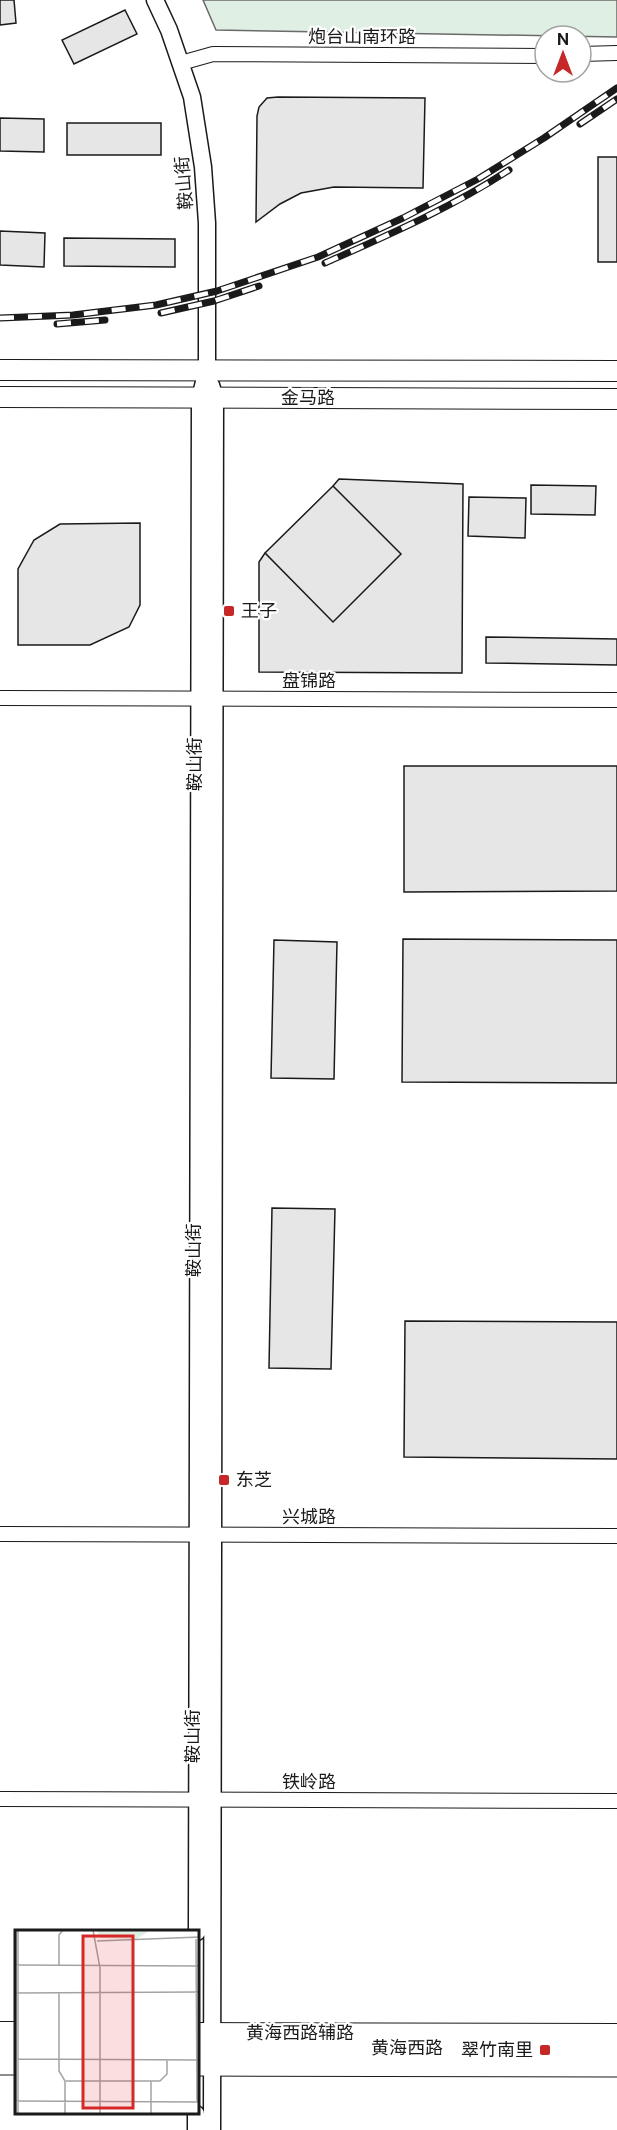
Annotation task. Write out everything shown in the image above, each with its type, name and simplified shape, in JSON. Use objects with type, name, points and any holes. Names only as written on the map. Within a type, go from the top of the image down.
[{"type":"main road","name":"金马路","points":[[0,370],[617,371]]},
{"type":"main road","name":"金马路","points":[[0,397],[617,399]]},
{"type":"main road","points":[[449,2041],[617,2034]]},
{"type":"main road","name":"黄海西路","points":[[205,2048],[449,2041],[617,2049]]},
{"type":"main road","name":"黄海西路","points":[[205,2048],[617,2066]]},
{"type":"street","name":"鞍山街","points":[[155,0],[170,30],[192,97],[203,167],[207,223],[205,2048],[212,2130]]},
{"type":"street","points":[[593,54],[617,53]]},
{"type":"street","name":"炮台山南环路","points":[[181,63],[213,54],[533,56]]},
{"type":"street","name":"盘锦路","points":[[0,698],[617,699]]},
{"type":"street","name":"兴城路","points":[[0,1534],[617,1536]]},
{"type":"street","name":"铁岭路","points":[[0,1799],[617,1801]]},
{"type":"street","name":"鞍山街","points":[[197,1930],[205,1799]]},
{"type":"green space","points":[[203,0],[617,0],[617,37],[593,37],[593,24],[533,24],[533,36],[216,30]]},
{"type":"building","points":[[0,0],[14,0],[16,23],[0,25]]},
{"type":"building","points":[[125,10],[137,34],[74,64],[62,40]]},
{"type":"building","points":[[267,98],[425,98],[423,188],[334,187],[301,193],[280,204],[256,222],[257,116],[259,107]]},
{"type":"building","points":[[0,118],[44,119],[44,152],[0,151]]},
{"type":"building","points":[[67,123],[161,123],[161,155],[67,155]]},
{"type":"building","points":[[598,157],[617,157],[617,262],[598,262]]},
{"type":"building","points":[[0,231],[45,233],[44,267],[0,265]]},
{"type":"building","points":[[64,238],[175,239],[175,267],[64,266]]},
{"type":"building","points":[[339,479],[463,484],[462,673],[259,672],[259,562],[265,553],[333,622],[401,554],[333,486]]},
{"type":"building","points":[[531,485],[596,486],[595,515],[531,514]]},
{"type":"building","points":[[333,486],[401,554],[333,622],[265,553]]},
{"type":"building","points":[[469,497],[526,498],[525,538],[468,536]]},
{"type":"building","points":[[140,523],[140,605],[129,627],[90,645],[18,645],[18,569],[34,540],[60,524]]},
{"type":"building","points":[[486,637],[617,639],[617,665],[486,663]]},
{"type":"building","points":[[404,766],[617,766],[617,891],[404,892]]},
{"type":"building","points":[[403,939],[617,940],[617,1083],[402,1082]]},
{"type":"building","points":[[274,940],[337,942],[334,1079],[271,1078]]},
{"type":"building","points":[[272,1208],[335,1209],[331,1369],[269,1368]]},
{"type":"building","points":[[405,1321],[617,1322],[617,1459],[404,1457]]},
{"type":"railway","points":[[0,318],[73,315],[156,305],[217,291],[318,257],[403,218],[478,179],[544,138],[617,88]]},
{"type":"railway","points":[[580,124],[617,99]]},
{"type":"railway","points":[[325,263],[442,209],[509,170]]},
{"type":"railway","points":[[161,313],[214,301],[259,286]]},
{"type":"railway","points":[[57,324],[105,320]]},
{"type":"place","name":"王子","points":[[229,611]]},
{"type":"place","name":"东芝","points":[[224,1480]]},
{"type":"place","name":"翠竹南里","points":[[545,2050]]}]
